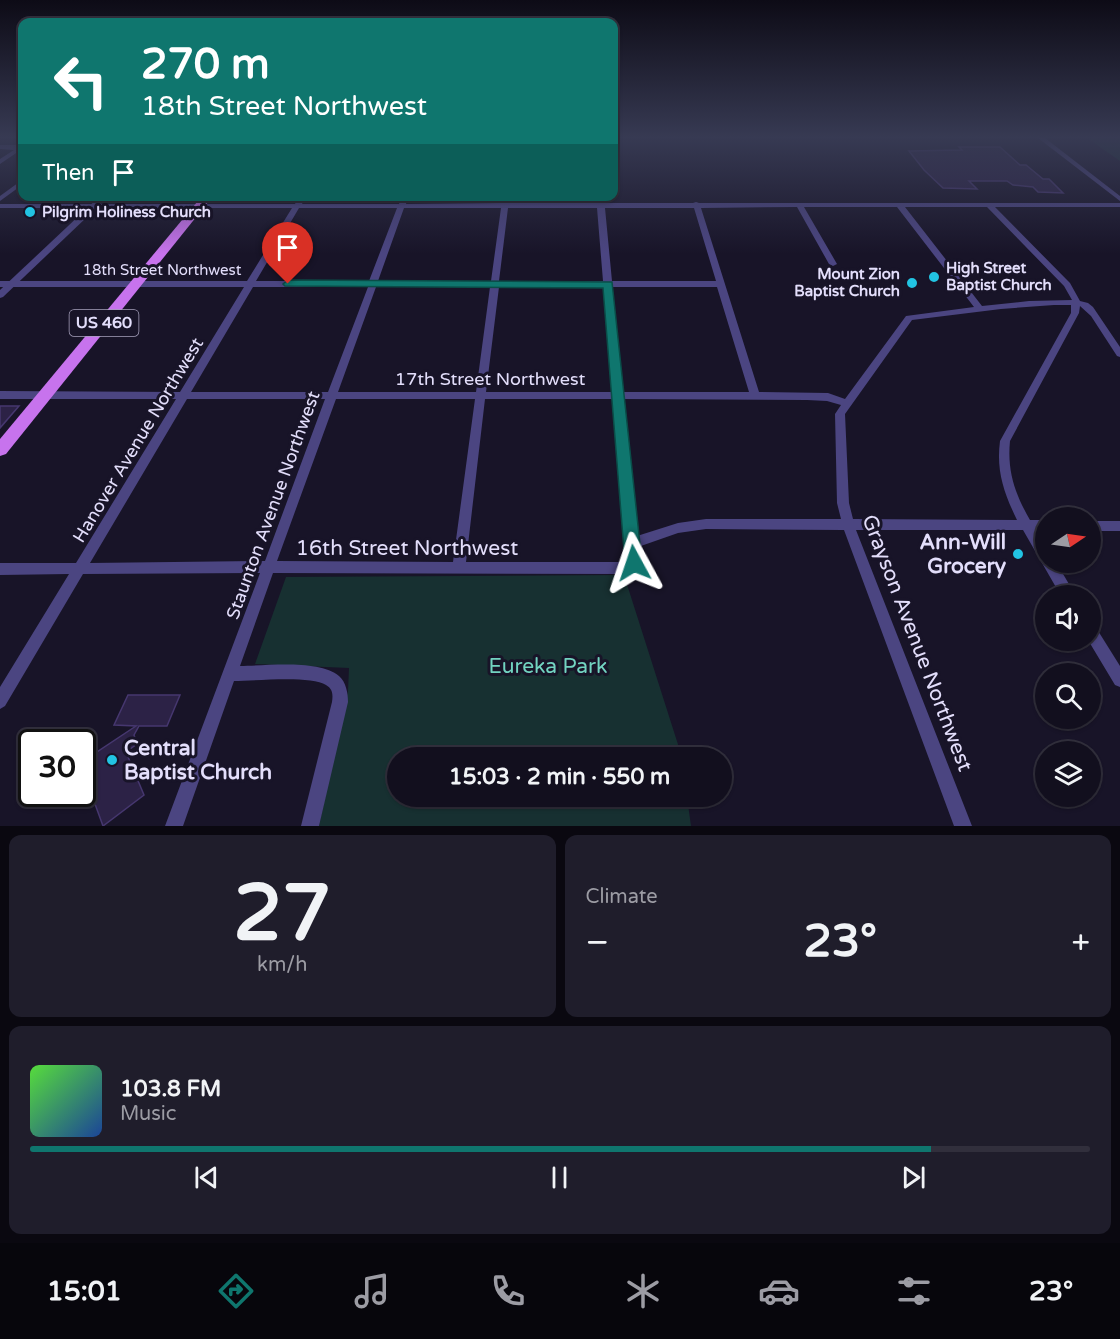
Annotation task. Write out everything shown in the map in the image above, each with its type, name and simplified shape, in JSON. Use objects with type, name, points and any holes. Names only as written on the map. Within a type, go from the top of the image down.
[{"type":"main road","name":"US 460","points":[[0,450],[204,201]]},
{"type":"street","points":[[1091,177],[1120,199]]},
{"type":"street","points":[[0,199],[18,185]]},
{"type":"street","points":[[0,296],[100,201]]},
{"type":"street","points":[[0,206],[96,206],[204,201],[600,201],[800,206],[1120,205]]},
{"type":"street","name":"Hanover Avenue Northwest","points":[[0,701],[301,201]]},
{"type":"street","name":"Staunton Avenue Northwest","points":[[174,826],[403,201]]},
{"type":"street","points":[[459,568],[505,201]]},
{"type":"street","points":[[600,201],[632,543],[678,528],[706,524],[1035,525]]},
{"type":"street","points":[[696,204],[755,395]]},
{"type":"street","points":[[899,205],[981,309]]},
{"type":"street","points":[[989,205],[1067,285],[1076,302],[1075,313],[1011,430],[1002,452],[1002,466],[1007,484],[1035,538]]},
{"type":"street","points":[[800,206],[833,264]]},
{"type":"street","name":"18th Street Northwest","points":[[0,284],[720,284]]},
{"type":"street","points":[[848,404],[905,320],[981,309],[1076,302],[1087,307],[1120,354]]},
{"type":"street","name":"17th Street Northwest","points":[[0,395],[755,395],[820,396],[848,404]]},
{"type":"street","name":"Grayson Avenue Northwest","points":[[848,404],[838,420],[843,503],[848,524],[963,826]]},
{"type":"street","points":[[1101,526],[1120,526]]},
{"type":"street","name":"16th Street Northwest","points":[[0,569],[628,568],[633,566],[632,543]]},
{"type":"street","points":[[1101,650],[1120,680]]},
{"type":"street","points":[[231,674],[319,675],[333,680],[339,688],[340,702],[310,826]]},
{"type":"green space","name":"Eureka Park","points":[[624,575],[679,747],[387,747],[387,807],[688,807],[691,826],[319,826],[348,691],[349,668],[255,664],[286,577]]},
{"type":"building","points":[[931,177],[1040,177],[1049,179],[1063,193],[1038,192],[1033,187],[1013,185],[1007,181],[969,181],[977,189],[943,188]]},
{"type":"building","points":[[0,406],[19,406],[0,428]]},
{"type":"building","name":"Central Baptist Church","points":[[128,695],[180,695],[167,726],[139,726],[134,735],[137,744],[126,752],[144,795],[103,826],[96,807],[97,752],[136,726],[114,725]]},
{"type":"place","name":"Pilgrim Holiness Church","points":[[30,212]]},
{"type":"place","name":"High Street Baptist Church","points":[[934,277]]},
{"type":"place","name":"Mount Zion Baptist Church","points":[[912,283]]},
{"type":"place","name":"Ann-Will Grocery","points":[[1018,554]]},
{"type":"place","name":"Central Baptist Church","points":[[112,760]]},
{"type":"route","points":[[288,284],[608,284],[634,563]]}]
